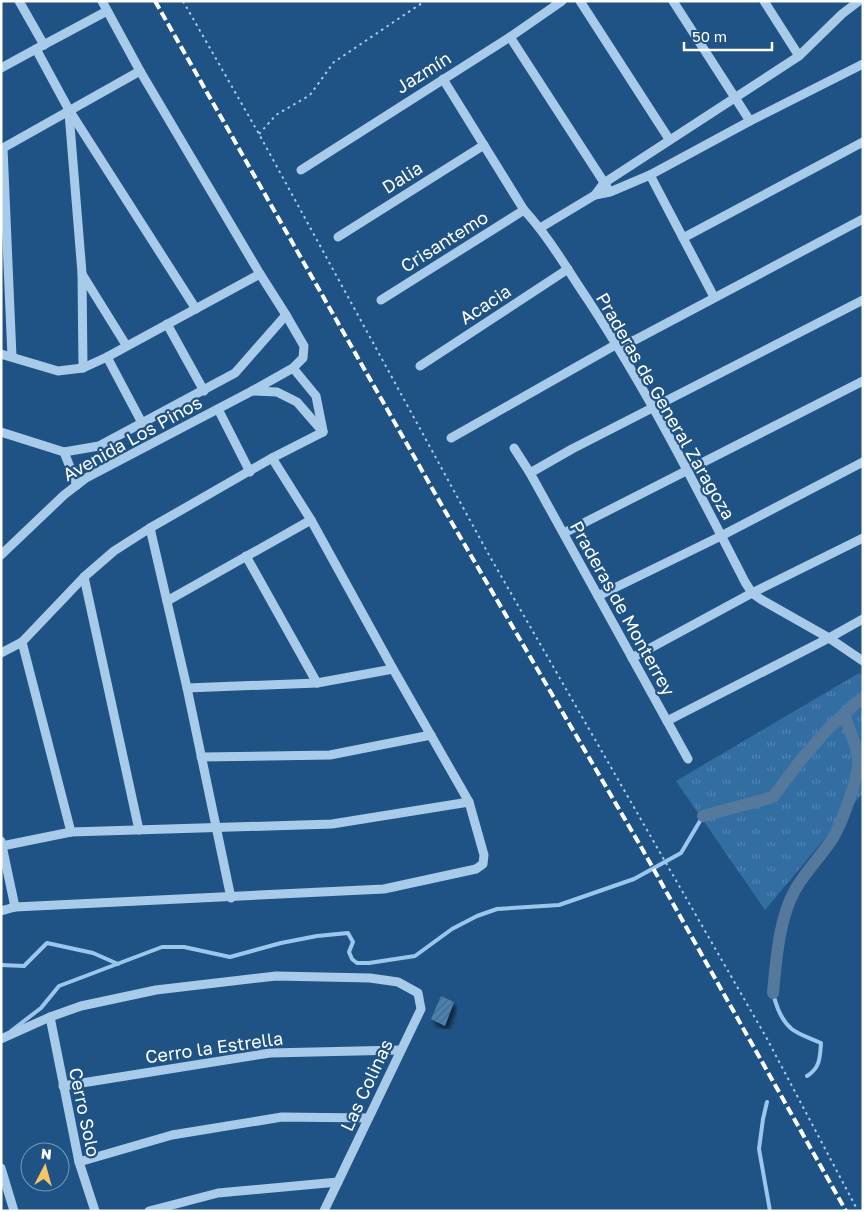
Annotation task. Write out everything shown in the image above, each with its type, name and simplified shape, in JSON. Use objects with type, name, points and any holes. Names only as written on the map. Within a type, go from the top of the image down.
[{"type":"street","points":[[19,1],[44,45]]},
{"type":"street","points":[[102,1],[140,71],[304,346],[303,358],[293,368],[316,396],[323,432]]},
{"type":"street","name":"Jazmín","points":[[301,170],[510,37],[562,1]]},
{"type":"street","points":[[580,1],[669,139]]},
{"type":"street","points":[[672,1],[750,121]]},
{"type":"street","points":[[764,1],[799,56]]},
{"type":"street","points":[[595,195],[604,183],[799,56],[856,2]]},
{"type":"street","points":[[1,68],[107,11]]},
{"type":"street","points":[[510,37],[610,192]]},
{"type":"street","points":[[36,49],[69,110],[196,309]]},
{"type":"street","points":[[540,228],[595,195],[610,192],[650,175],[750,121],[863,64]]},
{"type":"street","points":[[12,357],[2,148],[140,71]]},
{"type":"street","name":"Praderas de General Zaragoza","points":[[443,79],[524,210],[540,228],[617,344],[688,471],[752,593],[829,638],[863,661]]},
{"type":"street","points":[[69,110],[82,274],[83,368]]},
{"type":"street","points":[[682,238],[863,142]]},
{"type":"street","name":"Dalia","points":[[338,237],[484,145]]},
{"type":"street","points":[[650,175],[714,297]]},
{"type":"street","name":"Crisantemo","points":[[381,300],[524,210]]},
{"type":"street","points":[[451,438],[617,344],[635,340],[863,219]]},
{"type":"street","name":"Acacia","points":[[420,366],[568,269]]},
{"type":"street","points":[[82,274],[126,346]]},
{"type":"street","points":[[1,354],[58,371],[83,368],[107,357],[260,274]]},
{"type":"street","points":[[530,473],[863,300]]},
{"type":"street","name":"Avenida Los Pinos","points":[[1,432],[64,452],[99,446],[235,373],[286,315]]},
{"type":"street","points":[[167,324],[204,391]]},
{"type":"street","points":[[107,357],[142,423]]},
{"type":"street","name":"Avenida Los Pinos","points":[[1,555],[64,494],[86,478],[293,368]]},
{"type":"street","points":[[564,533],[863,382]]},
{"type":"street","points":[[252,391],[277,392],[297,402],[323,432]]},
{"type":"street","points":[[218,409],[250,472]]},
{"type":"street","points":[[1,653],[22,642],[84,577],[114,551],[150,528],[272,458],[323,432]]},
{"type":"street","name":"Praderas de Monterrey","points":[[514,448],[564,533],[688,759]]},
{"type":"street","points":[[64,452],[77,485]]},
{"type":"street","points":[[1,911],[15,906],[231,898],[384,889],[476,869],[483,864],[484,854],[470,802],[393,669],[311,520],[272,458]]},
{"type":"street","points":[[598,596],[721,536],[863,462]]},
{"type":"street","points":[[167,602],[311,520]]},
{"type":"street","points":[[150,528],[187,688],[231,898]]},
{"type":"street","points":[[632,658],[752,593],[863,538]]},
{"type":"street","points":[[246,556],[317,683]]},
{"type":"street","points":[[84,577],[139,830]]},
{"type":"street","points":[[667,721],[863,619]]},
{"type":"street","points":[[22,642],[72,832]]},
{"type":"street","points":[[187,688],[317,683],[393,669]]},
{"type":"street","points":[[201,757],[330,754],[431,734]]},
{"type":"street","points":[[15,906],[2,844],[72,832],[332,824],[470,802]]},
{"type":"street","name":"Las Colinas","points":[[50,1018],[81,1006],[156,990],[276,976],[370,978],[398,982],[418,993],[420,1009],[324,1211]]},
{"type":"street","points":[[1,1039],[50,1018]]},
{"type":"street","name":"Cerro Solo","points":[[50,1018],[79,1162],[96,1211]]},
{"type":"street","name":"Cerro la Estrella","points":[[63,1086],[270,1053],[401,1050]]},
{"type":"street","points":[[79,1162],[172,1136],[282,1117],[368,1118]]},
{"type":"street","points":[[1,1168],[14,1211]]},
{"type":"street","points":[[149,1211],[218,1193],[338,1182]]},
{"type":"path","points":[[183,1],[259,134],[489,555],[766,1037],[858,1211]]},
{"type":"path","points":[[259,134],[276,115],[310,94],[334,62],[425,1]]},
{"type":"green space","points":[[859,673],[863,676],[863,793],[765,910],[676,781]]},
{"type":"building","points":[[441,996],[454,1002],[445,1026],[431,1019]]},
{"type":"waterway","points":[[703,816],[773,797],[800,761],[827,730],[857,702],[863,699]]},
{"type":"waterway","points":[[773,993],[779,940],[785,913],[799,883],[835,834],[849,800],[856,776],[858,766],[857,752],[844,715]]},
{"type":"waterway","points":[[11,1031],[41,1008],[59,986],[162,947],[184,947],[230,957],[281,943],[317,936],[348,933],[353,942],[349,952],[352,959],[357,963],[415,956],[452,929],[477,916],[497,909],[559,905],[634,879],[681,853],[703,816]]},
{"type":"waterway","points":[[1,965],[24,966],[47,943],[93,953],[118,964]]},
{"type":"waterway","points":[[773,993],[778,1009],[790,1028],[821,1043],[820,1058],[817,1066],[807,1076]]},
{"type":"waterway","points":[[767,1102],[759,1149],[770,1211]]},
{"type":"railway","points":[[155,1],[445,511],[640,845],[846,1211]]}]
